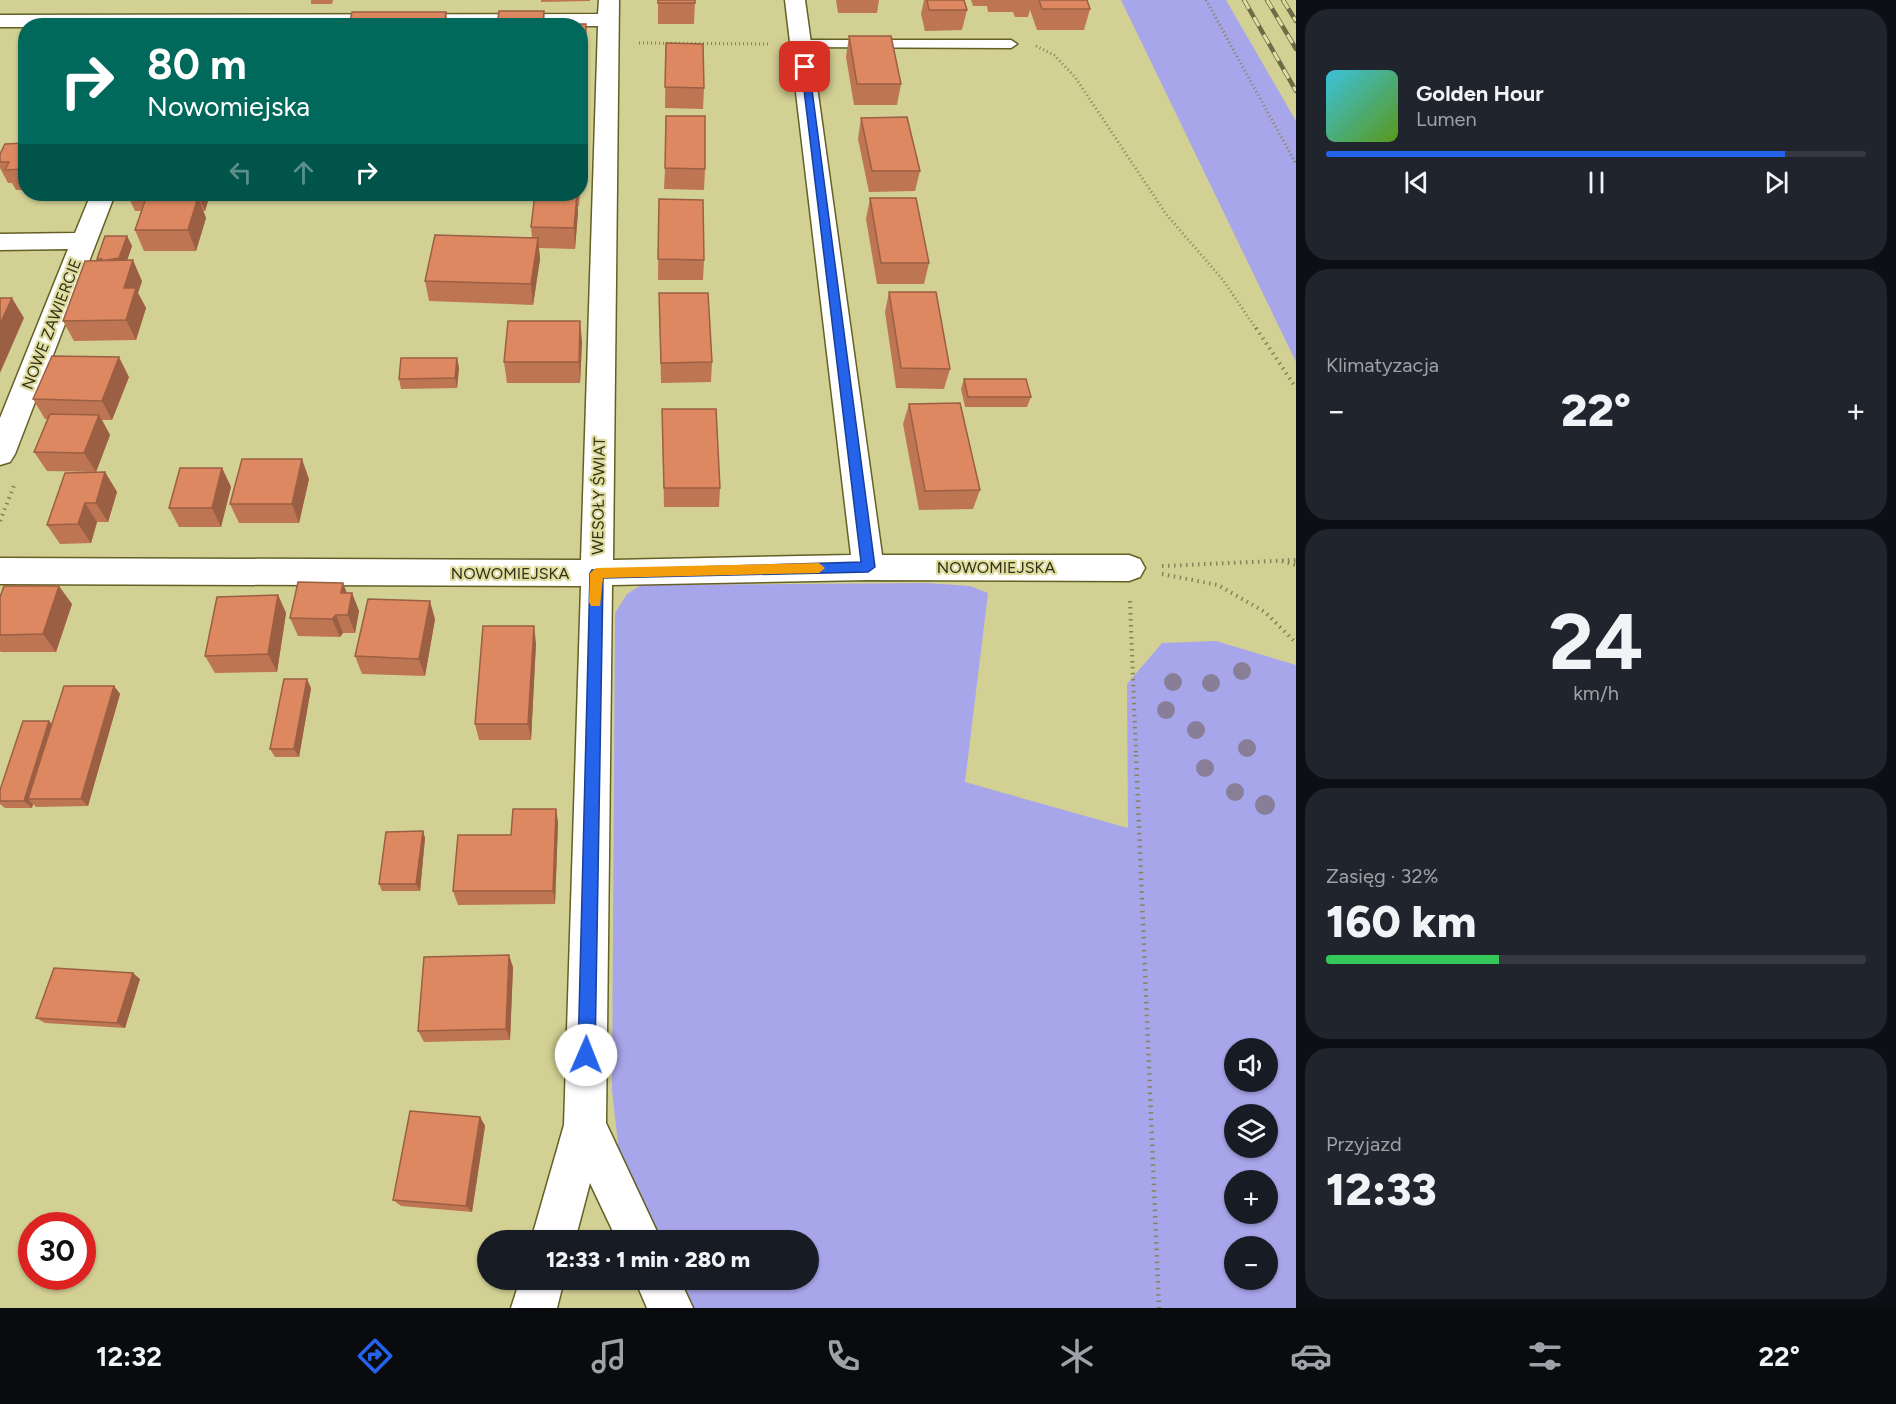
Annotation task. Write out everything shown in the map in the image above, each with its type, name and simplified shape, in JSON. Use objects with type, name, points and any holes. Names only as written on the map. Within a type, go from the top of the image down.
[{"type":"street","points":[[173,18],[181,0]]},
{"type":"street","points":[[795,0],[868,567]]},
{"type":"street","points":[[0,21],[18,21]]},
{"type":"street","points":[[588,21],[608,21]]},
{"type":"street","name":"WESOŁY ŚWIAT","points":[[556,1230],[585,1125],[608,21]]},
{"type":"street","name":"NOWE ZAWIERCIE","points":[[0,454],[100,201]]},
{"type":"street","points":[[0,242],[84,241]]},
{"type":"street","name":"NOWOMIEJSKA","points":[[0,571],[596,573],[868,567],[1129,568]]},
{"type":"street","points":[[585,1125],[634,1230]]},
{"type":"street","points":[[534,1308],[539,1290]]},
{"type":"street","points":[[662,1290],[670,1308]]},
{"type":"lane","points":[[802,44],[1011,44]]},
{"type":"path","points":[[1206,0],[1296,164]]},
{"type":"path","points":[[608,21],[802,44]]},
{"type":"path","points":[[1011,44],[1046,50],[1067,68],[1166,214],[1223,280],[1296,388]]},
{"type":"path","points":[[1279,560],[1296,565]]},
{"type":"path","points":[[1129,568],[1296,560]]},
{"type":"path","points":[[1129,568],[1218,585],[1265,612],[1296,643]]},
{"type":"path","points":[[1129,568],[1159,1308]]},
{"type":"shaded area","points":[[1121,0],[1226,0],[1296,121],[1296,362]]},
{"type":"shaded area","points":[[927,583],[970,586],[988,593],[965,782],[1128,828],[1127,684],[1162,643],[1216,641],[1296,665],[1296,1308],[685,1308],[676,1290],[819,1290],[819,1230],[648,1230],[620,1162],[612,1090],[615,613],[627,594],[641,585]]},
{"type":"building","points":[[658,0],[695,0],[695,3],[658,3]]},
{"type":"building","points":[[927,0],[964,0],[967,10],[929,10]]},
{"type":"building","points":[[1039,0],[1087,0],[1090,9],[1042,9]]},
{"type":"building","points":[[499,11],[544,11],[544,18],[498,18]]},
{"type":"building","points":[[352,12],[446,12],[445,18],[351,18]]},
{"type":"building","points":[[849,36],[891,36],[901,84],[857,84]]},
{"type":"building","points":[[666,43],[703,44],[704,88],[665,87]]},
{"type":"building","points":[[666,116],[705,116],[705,169],[665,168]]},
{"type":"building","points":[[907,117],[920,171],[872,171],[861,118]]},
{"type":"building","points":[[18,143],[18,169],[5,170],[9,162],[0,162],[0,154],[5,144]]},
{"type":"building","points":[[870,198],[916,198],[929,263],[881,263]]},
{"type":"building","points":[[659,199],[703,200],[704,260],[658,259]]},
{"type":"building","points":[[145,201],[197,201],[188,230],[135,230]]},
{"type":"building","points":[[534,201],[576,201],[574,228],[531,227]]},
{"type":"building","points":[[435,235],[538,238],[531,284],[425,281]]},
{"type":"building","points":[[105,236],[127,236],[119,258],[101,261],[102,259],[97,259]]},
{"type":"building","points":[[133,260],[124,288],[136,288],[126,320],[63,321],[85,261]]},
{"type":"building","points":[[889,292],[936,292],[950,369],[901,368]]},
{"type":"building","points":[[659,293],[708,293],[712,362],[661,363]]},
{"type":"building","points":[[0,298],[12,298],[0,324]]},
{"type":"building","points":[[508,321],[580,321],[579,362],[504,362]]},
{"type":"building","points":[[52,356],[119,357],[102,401],[33,399]]},
{"type":"building","points":[[401,358],[457,358],[455,378],[399,379]]},
{"type":"building","points":[[964,379],[1026,379],[1031,397],[968,397]]},
{"type":"building","points":[[960,403],[980,490],[925,491],[909,404]]},
{"type":"building","points":[[662,409],[716,409],[720,488],[664,488]]},
{"type":"building","points":[[50,414],[99,415],[84,453],[34,452]]},
{"type":"building","points":[[242,459],[302,459],[292,504],[230,504]]},
{"type":"building","points":[[180,468],[222,468],[212,508],[169,508]]},
{"type":"building","points":[[105,472],[96,503],[85,503],[78,524],[47,525],[65,473]]},
{"type":"building","points":[[298,582],[343,583],[341,593],[352,593],[348,615],[336,615],[332,619],[290,618]]},
{"type":"building","points":[[4,586],[59,586],[43,634],[0,635],[0,597]]},
{"type":"building","points":[[278,595],[268,654],[205,656],[217,597]]},
{"type":"building","points":[[368,599],[430,601],[419,659],[355,656]]},
{"type":"building","points":[[483,626],[534,626],[528,724],[475,724]]},
{"type":"building","points":[[284,679],[307,679],[294,749],[270,749]]},
{"type":"building","points":[[64,686],[114,686],[81,799],[28,799]]},
{"type":"building","points":[[23,721],[49,721],[24,801],[0,801],[0,790]]},
{"type":"building","points":[[513,809],[556,809],[553,891],[453,891],[458,835],[511,835]]},
{"type":"building","points":[[423,831],[416,884],[379,884],[386,832]]},
{"type":"building","points":[[509,955],[506,1029],[418,1031],[424,957]]},
{"type":"building","points":[[54,968],[133,973],[117,1023],[36,1018]]},
{"type":"building","points":[[410,1111],[480,1117],[466,1206],[393,1200]]},
{"type":"railway","points":[[1244,0],[1296,91]]},
{"type":"railway","points":[[1267,0],[1296,49]]},
{"type":"railway","points":[[1283,0],[1296,21]]},
{"type":"slow traffic","points":[[596,602],[596,573],[819,568]]},
{"type":"route","points":[[586,1055],[596,573],[868,567],[805,67]]}]
